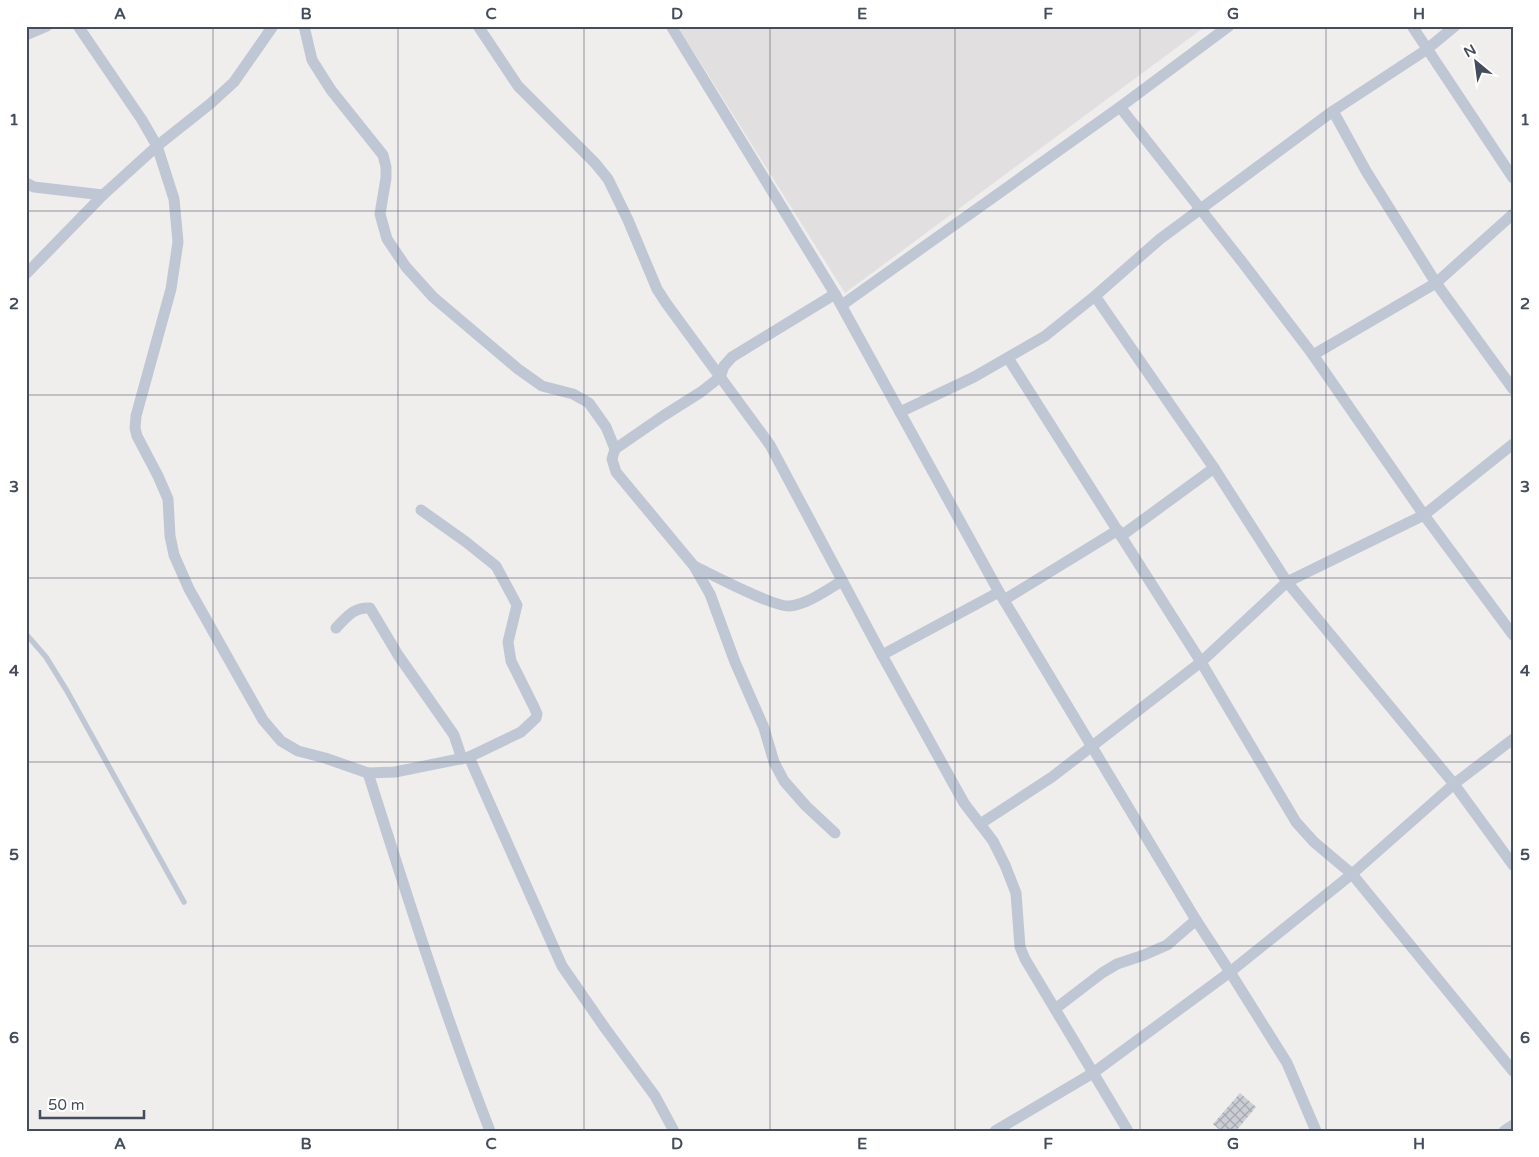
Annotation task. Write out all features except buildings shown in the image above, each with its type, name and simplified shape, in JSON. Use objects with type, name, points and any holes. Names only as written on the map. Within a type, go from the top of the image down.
[{"type":"street","points":[[26,35],[47,26]]},
{"type":"street","points":[[78,26],[142,120],[157,146],[174,199],[178,242],[171,289],[136,416],[135,428],[137,436],[168,499],[170,536],[174,555],[189,589],[263,720],[281,741],[298,752],[325,758],[368,773],[395,772],[466,758],[521,732],[536,718],[537,714],[534,707],[511,661],[508,642],[517,605],[496,566],[421,510]]},
{"type":"street","points":[[26,274],[104,195],[157,146],[210,104],[234,82],[273,26]]},
{"type":"street","points":[[304,26],[312,60],[331,90],[382,155],[386,167],[386,178],[380,214],[387,239],[406,267],[432,297],[518,369],[542,386],[573,394],[589,403],[606,427],[615,449]]},
{"type":"street","points":[[478,26],[518,86],[589,157],[608,179],[666,303],[770,445],[882,655],[964,803],[993,841],[1016,893],[1020,947],[1025,959],[1128,1131]]},
{"type":"street","points":[[671,26],[842,305],[1002,596],[1092,748],[1196,920],[1287,1063],[1316,1131]]},
{"type":"street","points":[[842,305],[1120,107],[1229,26]]},
{"type":"street","points":[[1412,26],[1426,50],[1513,178]]},
{"type":"street","points":[[900,412],[974,377],[1045,336],[1095,296],[1160,239],[1333,111],[1426,50],[1455,26]]},
{"type":"street","points":[[1120,107],[1313,355],[1424,515],[1513,635]]},
{"type":"street","points":[[1333,111],[1366,171],[1436,283],[1513,389]]},
{"type":"street","points":[[26,183],[34,186],[104,195]]},
{"type":"street","points":[[1313,355],[1436,283],[1513,214]]},
{"type":"street","points":[[835,294],[732,356],[724,366],[720,377],[701,392],[615,449],[612,459],[616,472],[694,566],[710,594],[735,662],[764,728],[774,762],[784,781],[806,806],[835,833]]},
{"type":"street","points":[[1095,296],[1214,468],[1287,582],[1454,784],[1513,865]]},
{"type":"street","points":[[1008,358],[1201,662],[1296,822],[1314,842],[1352,874],[1513,1071]]},
{"type":"street","points":[[980,824],[1052,777],[1092,748],[1201,662],[1287,582],[1424,515],[1513,444]]},
{"type":"street","points":[[882,655],[1002,596],[1120,533],[1214,468]]},
{"type":"street","points":[[694,566],[770,602],[785,606],[791,606],[804,601],[842,581]]},
{"type":"street","points":[[336,628],[350,613],[362,607],[370,608],[403,663],[454,735],[562,966],[655,1096],[674,1131]]},
{"type":"street","points":[[995,1131],[1093,1073],[1230,972],[1352,874],[1454,784],[1513,739]]},
{"type":"street","points":[[368,773],[464,1065],[490,1131]]},
{"type":"street","points":[[1055,1009],[1102,973],[1117,964],[1166,945],[1196,920]]},
{"type":"street","points":[[1504,1131],[1513,1125]]},
{"type":"lane","points":[[26,634],[46,657],[67,691],[184,902]]},
{"type":"shaded area","points":[[685,26],[1206,26],[845,293],[680,30]]}]
